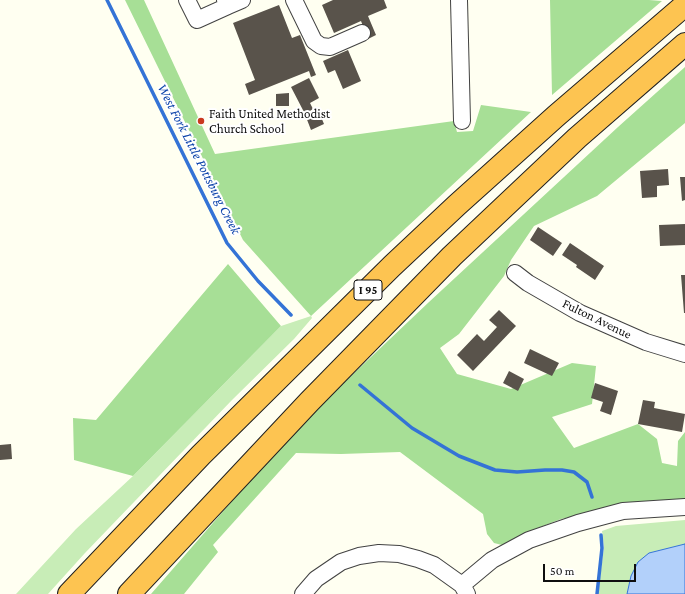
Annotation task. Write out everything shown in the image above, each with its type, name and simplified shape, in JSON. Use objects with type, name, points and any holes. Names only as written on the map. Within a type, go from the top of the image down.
[{"type":"highway","name":"I 95","points":[[69,594],[201,455],[392,266],[573,100],[685,5]]},
{"type":"highway","name":"I 95","points":[[129,594],[309,402],[452,256],[577,138],[685,44]]},
{"type":"street","points":[[187,0],[197,20],[232,2]]},
{"type":"street","points":[[294,0],[314,41],[321,46],[330,48],[362,33]]},
{"type":"street","points":[[459,0],[462,122]]},
{"type":"street","name":"Fulton Avenue","points":[[515,273],[528,283],[580,313],[646,342],[685,354]]},
{"type":"street","points":[[303,594],[316,579],[341,562],[359,556],[379,553],[399,554],[434,565],[465,589],[492,560],[529,540],[578,523],[623,511],[685,507]]},
{"type":"green space","points":[[125,0],[144,0],[215,154],[454,121],[457,132],[473,131],[481,105],[531,112],[311,316],[243,240]]},
{"type":"green space","points":[[550,0],[649,0],[662,1],[552,95]]},
{"type":"green space","points":[[685,67],[685,123],[597,196],[534,226],[511,260],[504,276],[459,334],[440,348],[457,374],[511,389],[572,363],[596,366],[592,404],[552,417],[574,448],[638,424],[657,439],[662,463],[677,466],[678,441],[685,432],[685,500],[640,502],[561,519],[525,533],[502,545],[494,543],[487,534],[483,514],[400,452],[341,454],[296,453],[213,545],[218,552],[184,594],[151,594],[294,430],[429,302]]},
{"type":"green space","points":[[228,264],[281,326],[133,476],[74,460],[73,418],[96,420]]},
{"type":"green space","points":[[311,316],[312,318],[294,339],[232,400],[85,553],[48,594],[16,594],[76,529],[133,476],[281,326]]},
{"type":"green space","points":[[685,520],[685,544],[649,553],[631,576],[627,594],[598,594],[604,547],[602,531],[616,526]]},
{"type":"water","points":[[685,544],[685,594],[627,594],[631,576],[638,562],[649,553]]},
{"type":"building","points":[[333,0],[384,0],[387,8],[368,16],[376,35],[368,39],[361,21],[334,33],[322,5]]},
{"type":"building","points":[[279,5],[292,38],[300,35],[316,75],[311,77],[309,71],[249,95],[245,84],[255,80],[233,23]]},
{"type":"building","points":[[348,50],[361,81],[343,89],[335,70],[328,73],[323,61]]},
{"type":"building","points":[[309,78],[319,98],[310,103],[313,109],[305,114],[291,87]]},
{"type":"building","points":[[289,93],[289,106],[276,106],[276,94]]},
{"type":"building","points":[[319,112],[324,124],[311,130],[306,117]]},
{"type":"building","points":[[668,169],[669,185],[657,186],[657,197],[642,198],[640,171]]},
{"type":"building","points":[[680,177],[685,177],[685,200],[682,201]]},
{"type":"building","points":[[685,224],[685,245],[660,246],[659,225]]},
{"type":"building","points":[[538,227],[562,243],[553,256],[530,240]]},
{"type":"building","points":[[570,243],[604,266],[595,280],[562,255]]},
{"type":"building","points":[[681,275],[685,275],[685,313],[684,313]]},
{"type":"building","points":[[499,310],[516,326],[473,371],[457,355],[477,334],[484,341],[497,327],[489,320]]},
{"type":"building","points":[[530,349],[559,363],[552,376],[524,363]]},
{"type":"building","points":[[509,371],[524,379],[518,391],[503,383]]},
{"type":"building","points":[[595,383],[618,391],[611,415],[600,411],[603,402],[591,398]]},
{"type":"building","points":[[643,400],[655,402],[654,408],[685,414],[682,432],[638,424]]},
{"type":"building","points":[[11,444],[12,459],[0,460],[0,445]]},
{"type":"waterway","name":"West Fork Little Pottsburg Creek","points":[[107,0],[227,243],[258,281],[291,315]]},
{"type":"waterway","name":"West Fork Little Pottsburg Creek","points":[[360,385],[412,428],[459,456],[495,470],[517,472],[562,470],[574,472],[587,482],[592,497]]},
{"type":"waterway","name":"West Fork Little Pottsburg Creek","points":[[597,594],[602,548],[601,535]]},
{"type":"place","name":"Faith United Methodist Church School","points":[[201,121]]}]
